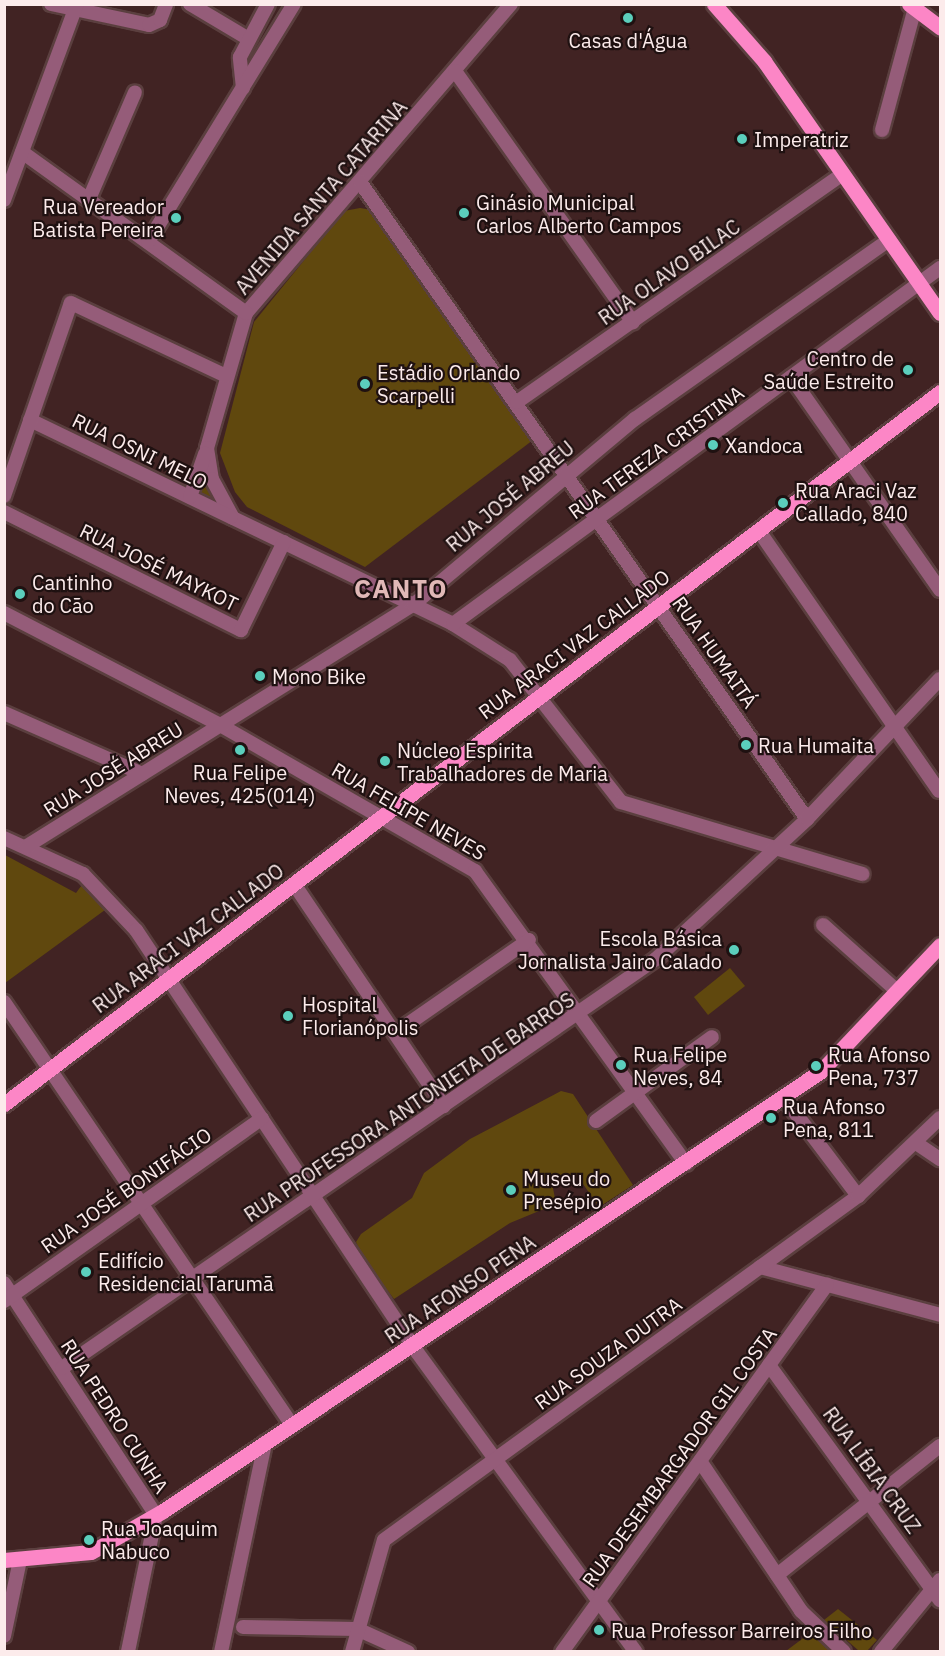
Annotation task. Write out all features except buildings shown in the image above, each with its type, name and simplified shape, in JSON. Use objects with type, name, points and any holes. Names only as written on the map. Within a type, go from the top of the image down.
[{"type":"main road","points":[[714,4],[764,61],[940,313]]},
{"type":"main road","points":[[913,6],[940,27]]},
{"type":"main road","name":"RUA ARACI VAZ CALLADO","points":[[4,1104],[294,884],[379,816],[940,392]]},
{"type":"main road","name":"RUA AFONSO PENA","points":[[156,1515],[784,1098],[836,1058],[896,990],[940,945]]},
{"type":"main road","points":[[4,1560],[91,1552],[156,1515]]},
{"type":"street","points":[[51,4],[149,25],[160,20],[166,4]]},
{"type":"street","points":[[190,4],[247,38]]},
{"type":"street","points":[[243,88],[240,57],[247,38],[268,4]]},
{"type":"street","points":[[148,242],[294,4]]},
{"type":"street","name":"AVENIDA SANTA CATARINA","points":[[233,518],[212,479],[207,448],[246,313],[511,4]]},
{"type":"street","points":[[882,130],[913,6]]},
{"type":"street","points":[[4,200],[76,8]]},
{"type":"street","points":[[455,71],[633,322]]},
{"type":"street","points":[[89,200],[135,92]]},
{"type":"street","points":[[22,152],[246,313]]},
{"type":"street","name":"RUA OLAVO BILAC","points":[[517,402],[843,174]]},
{"type":"street","name":"RUA HUMAITÁ","points":[[360,182],[468,331],[807,819]]},
{"type":"street","name":"RUA JOSÉ ABREU","points":[[27,846],[413,605],[567,473],[664,397],[889,240]]},
{"type":"street","name":"RUA TEREZA CRISTINA","points":[[453,624],[940,268]]},
{"type":"street","points":[[4,496],[71,303],[226,376]]},
{"type":"street","points":[[791,377],[940,590]]},
{"type":"street","name":"RUA OSNI MELO","points":[[30,420],[233,518]]},
{"type":"street","points":[[190,497],[207,448]]},
{"type":"street","name":"RUA JOSÉ MAYKOT","points":[[4,512],[241,630],[284,542]]},
{"type":"street","points":[[233,518],[453,624],[510,660],[621,802],[774,850],[863,874]]},
{"type":"street","points":[[759,531],[939,791]]},
{"type":"street","name":"RUA FELIPE NEVES","points":[[4,613],[220,725],[475,871],[529,940],[686,1164]]},
{"type":"street","name":"RUA PROFESSORA ANTONIETA DE BARROS","points":[[62,1368],[580,1013],[674,944],[807,819],[940,679]]},
{"type":"street","points":[[4,713],[142,774]]},
{"type":"street","points":[[4,838],[68,865],[102,890],[170,979],[413,1345],[636,1652]]},
{"type":"street","points":[[294,884],[444,1106]]},
{"type":"street","points":[[823,925],[896,990]]},
{"type":"street","points":[[395,1033],[529,940]]},
{"type":"street","points":[[4,1002],[52,1068],[141,1204],[292,1425]]},
{"type":"street","points":[[596,1121],[712,1037]]},
{"type":"street","points":[[784,1098],[858,1196]]},
{"type":"street","name":"RUA JOSÉ BONIFÁCIO","points":[[7,1293],[141,1204],[262,1118]]},
{"type":"street","name":"RUA SOUZA DUTRA","points":[[352,1652],[384,1540],[858,1196],[940,1118]]},
{"type":"street","points":[[916,1143],[940,1159]]},
{"type":"street","points":[[760,1267],[940,1315]]},
{"type":"street","name":"RUA DESEMBARGADOR GIL COSTA","points":[[562,1652],[827,1285]]},
{"type":"street","name":"RUA PEDRO CUNHA","points":[[7,1293],[62,1368],[156,1515],[128,1652]]},
{"type":"street","name":"RUA LÍBIA CRUZ","points":[[769,1365],[938,1590]]},
{"type":"street","points":[[221,1652],[265,1443]]},
{"type":"street","points":[[777,1575],[940,1446]]},
{"type":"street","points":[[700,1461],[813,1625],[844,1652]]},
{"type":"street","points":[[4,1636],[20,1560]]},
{"type":"street","points":[[881,1652],[938,1590]]},
{"type":"street","points":[[243,1627],[357,1629],[408,1652]]},
{"type":"shaded area","name":"Estádio Orlando Scarpelli","points":[[360,208],[372,210],[533,440],[365,567],[247,507],[235,492],[220,453],[254,322],[344,211]]},
{"type":"shaded area","points":[[203,471],[222,510],[195,495]]},
{"type":"shaded area","points":[[5,855],[76,893],[84,882],[109,907],[5,983]]},
{"type":"shaded area","points":[[730,968],[745,986],[708,1015],[694,997]]},
{"type":"shaded area","points":[[561,1091],[573,1094],[633,1185],[599,1207],[576,1174],[553,1188],[556,1204],[510,1223],[394,1299],[362,1257],[356,1242],[361,1234],[412,1198],[424,1173],[470,1139]]},
{"type":"shaded area","points":[[838,1609],[877,1640],[867,1651],[859,1651],[824,1620]]},
{"type":"shaded area","points":[[810,1633],[830,1651],[786,1651]]},
{"type":"place","name":"Casas d'Água","points":[[628,18]]},
{"type":"place","name":"Imperatriz","points":[[742,139]]},
{"type":"place","name":"Ginásio Municipal Carlos Alberto Campos","points":[[464,213]]},
{"type":"place","name":"Rua Vereador Batista Pereira","points":[[176,218]]},
{"type":"place","name":"Centro de Saúde Estreito","points":[[908,370]]},
{"type":"place","name":"Estádio Orlando Scarpelli","points":[[365,384]]},
{"type":"place","name":"Xandoca","points":[[713,445]]},
{"type":"place","name":"Rua Araci Vaz Callado, 840","points":[[783,503]]},
{"type":"place","name":"Cantinho do Cão","points":[[20,594]]},
{"type":"place","name":"Mono Bike","points":[[260,676]]},
{"type":"place","name":"Rua Humaita","points":[[746,745]]},
{"type":"place","name":"Rua Felipe Neves, 425(014)","points":[[240,750]]},
{"type":"place","name":"Núcleo Espirita Trabalhadores de Maria","points":[[385,761]]},
{"type":"place","name":"Escola Básica Jornalista Jairo Calado","points":[[734,950]]},
{"type":"place","name":"Hospital Florianópolis","points":[[288,1016]]},
{"type":"place","name":"Rua Felipe Neves, 84","points":[[621,1065]]},
{"type":"place","name":"Rua Afonso Pena, 737","points":[[816,1066]]},
{"type":"place","name":"Rua Afonso Pena, 811","points":[[771,1118]]},
{"type":"place","name":"Museu do Presépio","points":[[511,1190]]},
{"type":"place","name":"Edifício Residencial Tarumã","points":[[86,1272]]},
{"type":"place","name":"Rua Joaquim Nabuco","points":[[89,1540]]},
{"type":"place","name":"Rua Professor Barreiros Filho","points":[[599,1630]]},
{"type":"district","name":"CANTO","points":[[401,589]]}]
